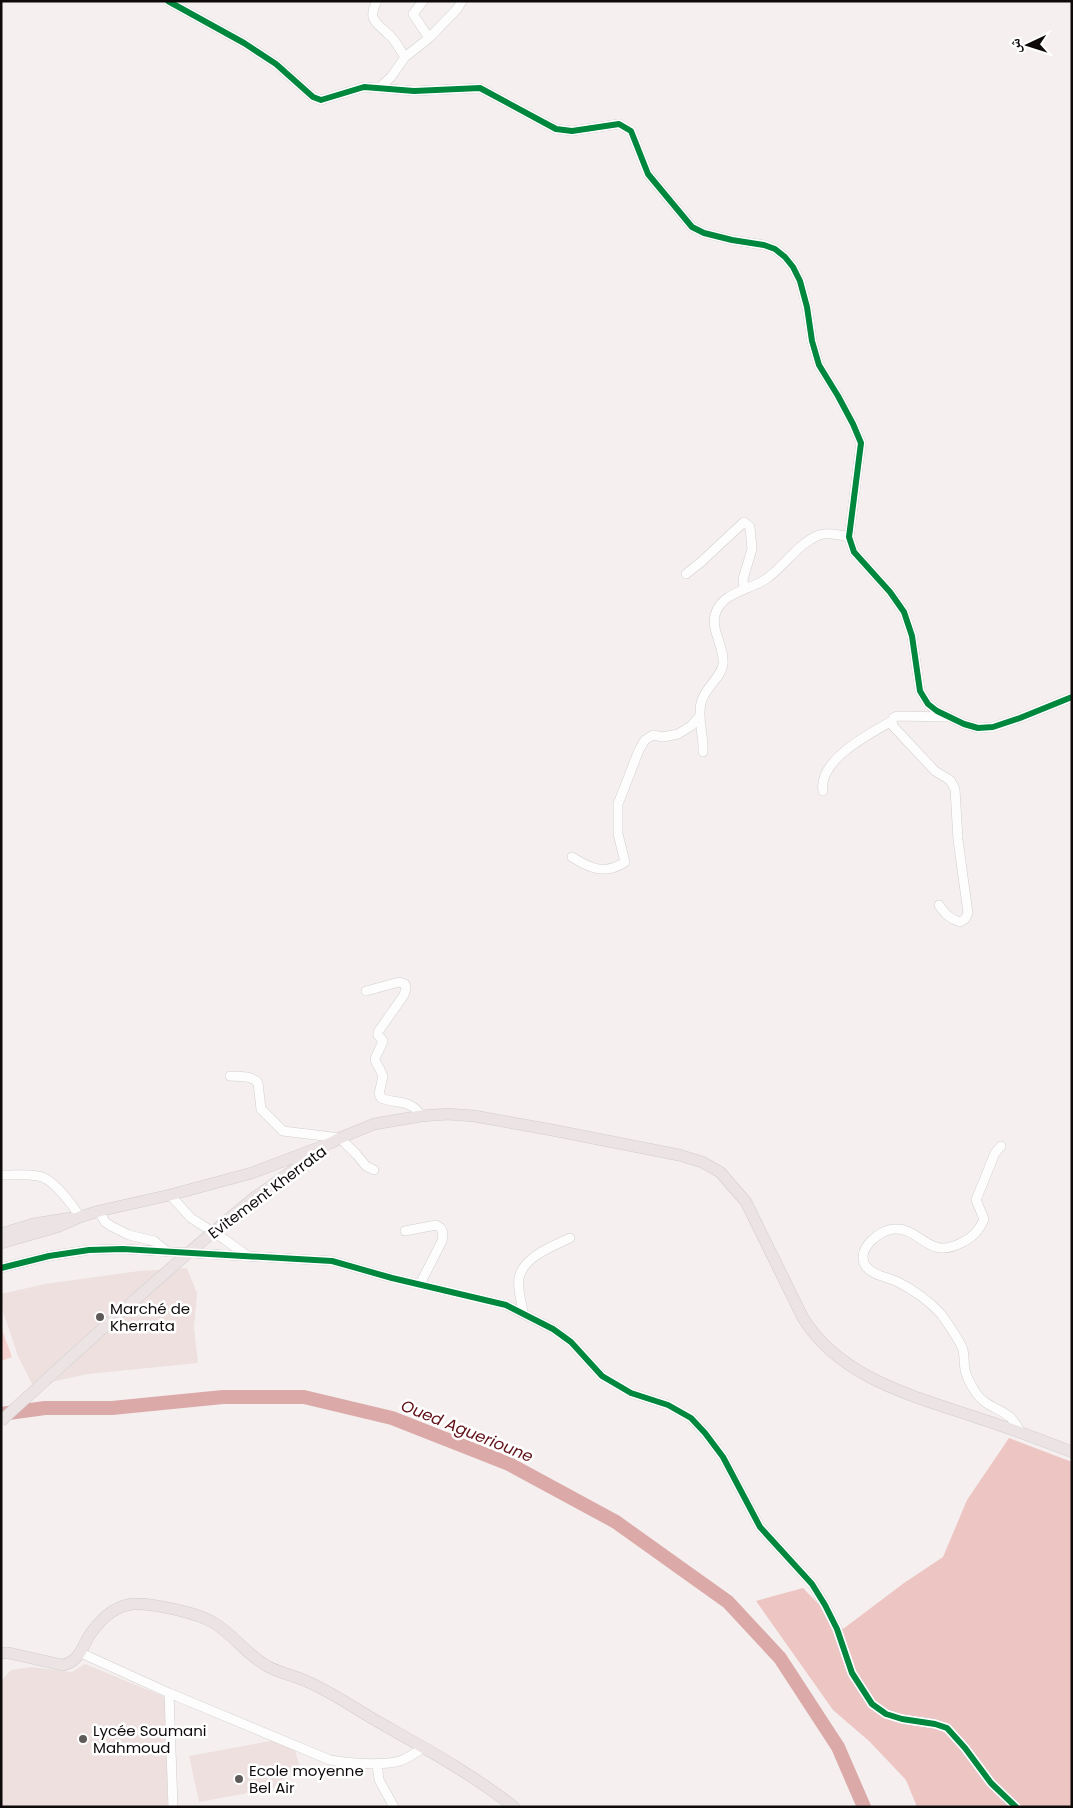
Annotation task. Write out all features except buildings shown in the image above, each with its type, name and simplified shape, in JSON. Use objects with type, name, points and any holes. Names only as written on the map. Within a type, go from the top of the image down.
[{"type":"main road","points":[[1,1243],[57,1227],[99,1211],[170,1195],[252,1173],[374,1124],[421,1116],[448,1114],[482,1118],[679,1155],[710,1166],[729,1180],[746,1202],[813,1335],[836,1356],[866,1376],[888,1386],[1021,1432],[1072,1452]]},
{"type":"main road","name":"Evitement Kherrata","points":[[1,1421],[199,1243],[254,1198],[335,1140]]},
{"type":"main road","points":[[1,1234],[55,1219],[80,1217]]},
{"type":"main road","points":[[1,1653],[9,1652],[62,1665],[69,1664],[76,1660],[91,1633],[102,1620],[121,1607],[134,1604],[198,1616],[214,1623],[254,1658],[268,1667],[306,1681],[459,1767],[514,1807]]},
{"type":"street","points":[[168,1],[180,4],[244,42],[276,64],[313,97],[322,100],[364,87],[414,91],[480,88],[556,129],[572,131],[619,124],[631,132],[648,174],[692,227],[704,233],[764,245],[775,250],[785,257],[800,281],[819,366],[842,403],[861,443],[849,537],[854,552],[890,592],[904,612],[912,636],[920,691],[928,704],[948,717],[978,728],[993,726],[1020,718],[1072,697]]},
{"type":"street","points":[[377,1],[372,10],[373,19],[380,28],[390,34],[405,57]]},
{"type":"street","points":[[423,1],[413,14],[428,38]]},
{"type":"street","points":[[380,87],[391,77],[405,57],[428,38],[457,9],[462,1]]},
{"type":"street","points":[[686,574],[744,522],[750,527],[752,549],[743,579],[744,589]]},
{"type":"street","points":[[703,752],[704,740],[699,717],[701,702],[723,664],[715,625],[715,614],[730,595],[768,578],[794,552],[820,534],[836,534],[849,537]]},
{"type":"street","points":[[823,791],[821,782],[825,774],[850,746],[892,721],[893,718],[897,716],[948,717]]},
{"type":"street","points":[[572,857],[589,867],[603,870],[616,868],[625,862],[618,834],[618,804],[639,750],[645,740],[653,735],[663,737],[678,734],[692,726],[699,717]]},
{"type":"street","points":[[892,721],[894,726],[935,771],[950,780],[955,789],[958,848],[968,913],[965,919],[960,922],[952,920],[939,905]]},
{"type":"street","points":[[366,991],[399,982],[405,984],[404,995],[378,1032],[383,1042],[374,1059],[374,1063],[383,1076],[379,1094],[381,1098],[417,1108],[421,1116]]},
{"type":"street","points":[[230,1076],[252,1078],[255,1080],[258,1084],[261,1109],[283,1131],[335,1140],[366,1166],[374,1170]]},
{"type":"street","points":[[1001,1146],[992,1159],[976,1200],[984,1219],[981,1227],[967,1241],[951,1248],[940,1249],[904,1230],[895,1229],[886,1231],[868,1244],[863,1254],[865,1264],[871,1270],[917,1293],[941,1314],[963,1350],[966,1376],[978,1396],[989,1406],[1010,1418],[1021,1432]]},
{"type":"street","points":[[1,1175],[40,1176],[54,1185],[69,1201],[80,1217]]},
{"type":"street","points":[[170,1195],[191,1218],[224,1238],[249,1257]]},
{"type":"street","points":[[99,1211],[105,1222],[111,1226],[129,1235],[154,1241],[168,1252]]},
{"type":"street","points":[[404,1231],[436,1225],[441,1228],[443,1234],[442,1241],[420,1284]]},
{"type":"street","points":[[523,1313],[519,1278],[524,1266],[536,1256],[570,1238]]},
{"type":"street","points":[[1,1268],[49,1256],[89,1250],[168,1252],[332,1261],[506,1306],[554,1329],[571,1342],[602,1376],[631,1393],[668,1405],[691,1418],[723,1457],[760,1527],[812,1584],[837,1629],[852,1673],[872,1704],[886,1714],[947,1728],[966,1748],[976,1764],[996,1788],[1016,1807]]},
{"type":"street","points":[[81,1653],[169,1693],[330,1760],[377,1763],[400,1761],[424,1748]]},
{"type":"street","points":[[169,1693],[172,1807]]},
{"type":"street","points":[[377,1763],[379,1780],[394,1807]]},
{"type":"shaded area","name":"Marché de Kherrata","points":[[187,1268],[197,1293],[194,1328],[198,1363],[88,1374],[33,1386],[18,1356],[1,1306],[1,1294],[45,1284],[139,1271]]},
{"type":"shaded area","points":[[1,1327],[12,1357],[1,1361]]},
{"type":"shaded area","points":[[1009,1438],[1072,1462],[1072,1807],[917,1807],[906,1780],[869,1741],[833,1710],[756,1601],[803,1588],[843,1629],[904,1583],[943,1557],[967,1500]]},
{"type":"shaded area","name":"Lycée Soumani Mahmoud","points":[[85,1664],[165,1697],[168,1807],[1,1807],[1,1681],[11,1670],[31,1667],[72,1672]]},
{"type":"shaded area","name":"Ecole moyenne Bel Air","points":[[282,1739],[294,1746],[300,1768],[293,1770],[275,1788],[199,1802],[189,1756]]},
{"type":"waterway","name":"Oued Aguerioune","points":[[1,1414],[45,1408],[112,1408],[223,1397],[304,1397],[392,1418],[509,1464],[616,1522],[728,1602],[780,1658],[838,1747],[864,1807]]},
{"type":"cycle path","points":[[168,1],[244,43],[276,64],[313,97],[321,100],[364,87],[414,91],[480,88],[556,129],[572,131],[619,124],[631,131],[648,174],[692,227],[704,233],[775,249],[793,267],[800,281],[807,307],[812,341],[819,365],[838,396],[861,443],[849,537],[854,552],[890,592],[904,612],[912,636],[920,691],[928,704],[937,711],[964,724],[978,728],[993,727],[1072,697]]},
{"type":"cycle path","points":[[1,1268],[49,1256],[89,1250],[123,1249],[332,1261],[392,1278],[506,1305],[553,1329],[571,1342],[602,1376],[631,1393],[668,1405],[691,1418],[723,1457],[760,1527],[812,1584],[837,1629],[852,1673],[872,1704],[886,1714],[947,1728],[965,1748],[991,1783],[1016,1807]]},
{"type":"place","name":"Marché de Kherrata","points":[[100,1317]]},
{"type":"place","name":"Lycée Soumani Mahmoud","points":[[83,1739]]},
{"type":"place","name":"Ecole moyenne Bel Air","points":[[239,1779]]}]
